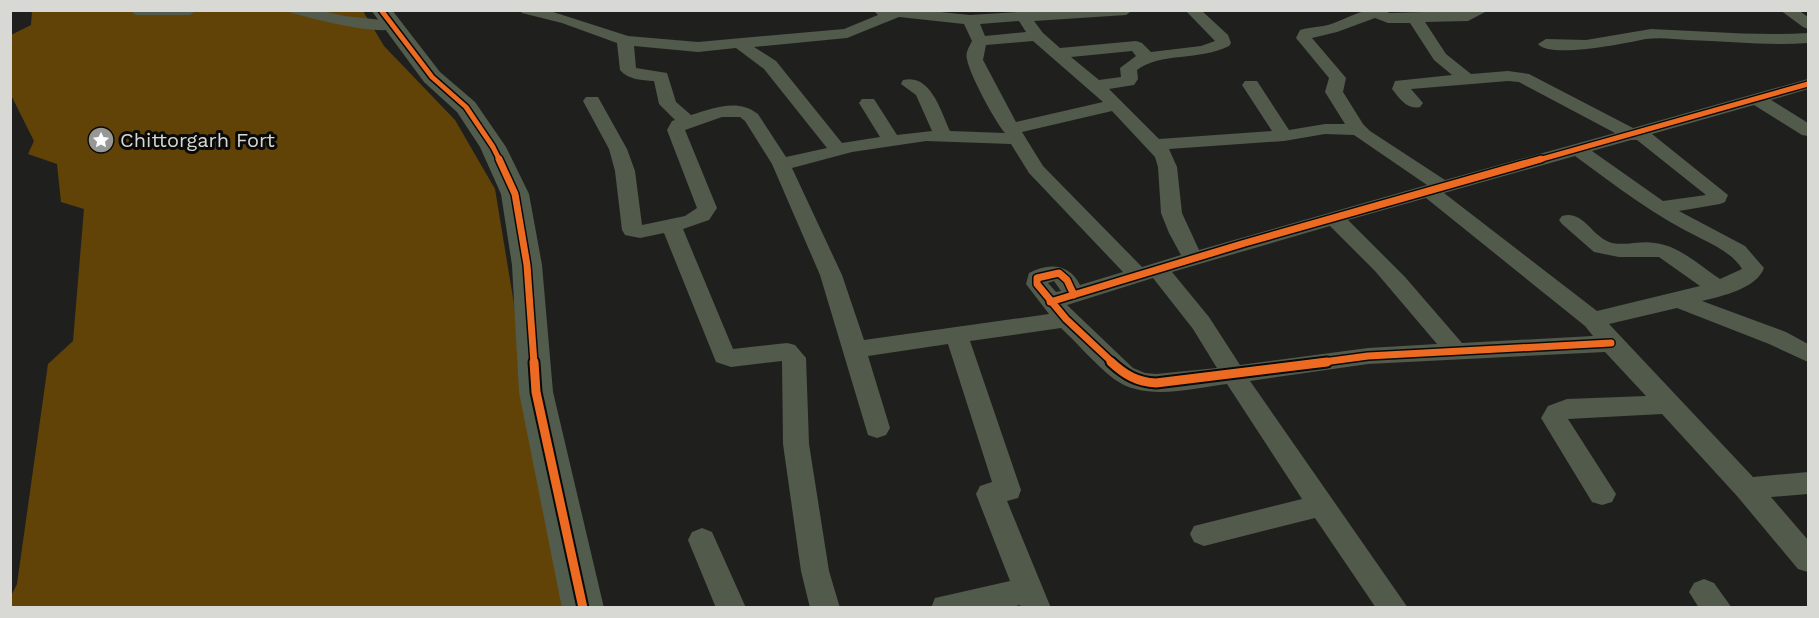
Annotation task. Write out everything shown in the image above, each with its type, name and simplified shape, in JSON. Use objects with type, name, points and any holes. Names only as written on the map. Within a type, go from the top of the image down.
[{"type":"street","points":[[136,10],[190,10]]},
{"type":"street","points":[[297,10],[344,21],[387,18],[432,76],[466,107],[493,147],[515,194],[527,265],[536,392],[583,608]]},
{"type":"street","points":[[527,10],[580,24],[625,40],[670,46],[740,44],[847,33],[886,12],[921,13],[970,20],[1126,10]]},
{"type":"street","points":[[1096,86],[1128,81],[1130,79],[1128,68],[1132,64],[1148,59],[1199,51],[1223,43],[1222,38],[1192,10]]},
{"type":"street","points":[[1482,10],[1468,16],[1415,18],[1388,18],[1371,11],[1331,29],[1304,35],[1304,38],[1338,78],[1334,92],[1359,130],[1436,189],[1593,320],[1611,343],[1748,488],[1809,560]]},
{"type":"street","points":[[1787,10],[1809,24]]},
{"type":"street","points":[[1024,18],[1037,36],[1115,104],[1167,161],[1172,218],[1192,258]]},
{"type":"street","points":[[1415,18],[1440,57],[1467,79]]},
{"type":"street","points":[[970,20],[980,41]]},
{"type":"street","points":[[1546,44],[1586,45],[1651,34],[1733,36],[1775,40],[1809,38]]},
{"type":"street","points":[[980,41],[1037,36]]},
{"type":"street","points":[[625,40],[628,70],[636,74],[661,77],[668,104],[688,122]]},
{"type":"street","points":[[980,41],[975,51],[975,60],[1013,134],[1036,169],[1201,323],[1232,375],[1393,608]]},
{"type":"street","points":[[740,44],[770,65],[838,150]]},
{"type":"street","points":[[1056,52],[1136,46],[1148,59]]},
{"type":"street","points":[[1414,103],[1401,89],[1401,85],[1508,76],[1523,78],[1637,134],[1718,195],[1718,198],[1713,200],[1660,208]]},
{"type":"street","points":[[909,84],[924,92],[943,135]]},
{"type":"street","points":[[1611,343],[1368,356],[1232,375],[1156,383],[1142,382],[1124,374],[1058,311],[1037,284],[1037,278],[1059,273],[1067,280],[1074,295],[1192,258],[1809,84]]},
{"type":"street","points":[[1251,85],[1284,136]]},
{"type":"street","points":[[1757,99],[1809,131]]},
{"type":"street","points":[[592,101],[618,149],[625,171],[632,230],[639,232],[700,217],[706,213],[707,208],[676,130],[678,125],[732,111],[743,110],[752,118],[781,164],[831,274],[846,316],[853,350],[877,428]]},
{"type":"street","points":[[868,103],[891,140]]},
{"type":"street","points":[[781,164],[891,140],[943,135],[1013,134],[1115,104]]},
{"type":"street","points":[[1154,145],[1284,136],[1325,129],[1359,130]]},
{"type":"street","points":[[1579,150],[1660,208],[1692,228],[1722,242],[1753,268],[1751,273],[1743,279],[1718,288],[1680,300],[1593,320]]},
{"type":"street","points":[[1334,218],[1376,257],[1456,351]]},
{"type":"street","points":[[1569,220],[1602,247],[1619,250],[1654,249],[1666,252],[1718,288]]},
{"type":"street","points":[[671,225],[724,356],[730,358],[787,351],[794,358],[796,444],[815,570],[825,608]]},
{"type":"street","points":[[1680,300],[1725,321],[1771,333],[1809,354]]},
{"type":"street","points":[[853,350],[956,334],[1058,311]]},
{"type":"street","points":[[946,608],[1032,599],[990,494],[1008,490],[956,334]]},
{"type":"street","points":[[1602,494],[1554,418],[1557,412],[1567,408],[1668,404]]},
{"type":"street","points":[[1748,488],[1809,483]]},
{"type":"street","points":[[1204,534],[1323,506]]},
{"type":"street","points":[[702,540],[731,608]]},
{"type":"shaded area","points":[[32,11],[363,11],[384,46],[455,120],[495,189],[564,607],[11,608],[10,598],[17,584],[48,364],[73,341],[84,209],[61,202],[57,164],[28,154],[34,141],[11,95],[11,35],[31,25]]},
{"type":"cycle path","points":[[381,10],[432,77],[466,107],[493,147],[515,194],[527,265],[536,392],[583,608]]},
{"type":"cycle path","points":[[1050,302],[1245,243],[1808,84]]},
{"type":"cycle path","points":[[1074,295],[1067,280],[1059,273],[1037,278],[1037,284],[1066,319],[1124,374],[1142,382],[1156,383],[1232,375],[1368,356],[1611,343]]},
{"type":"place","name":"Chittorgarh Fort","points":[[101,140]]}]
